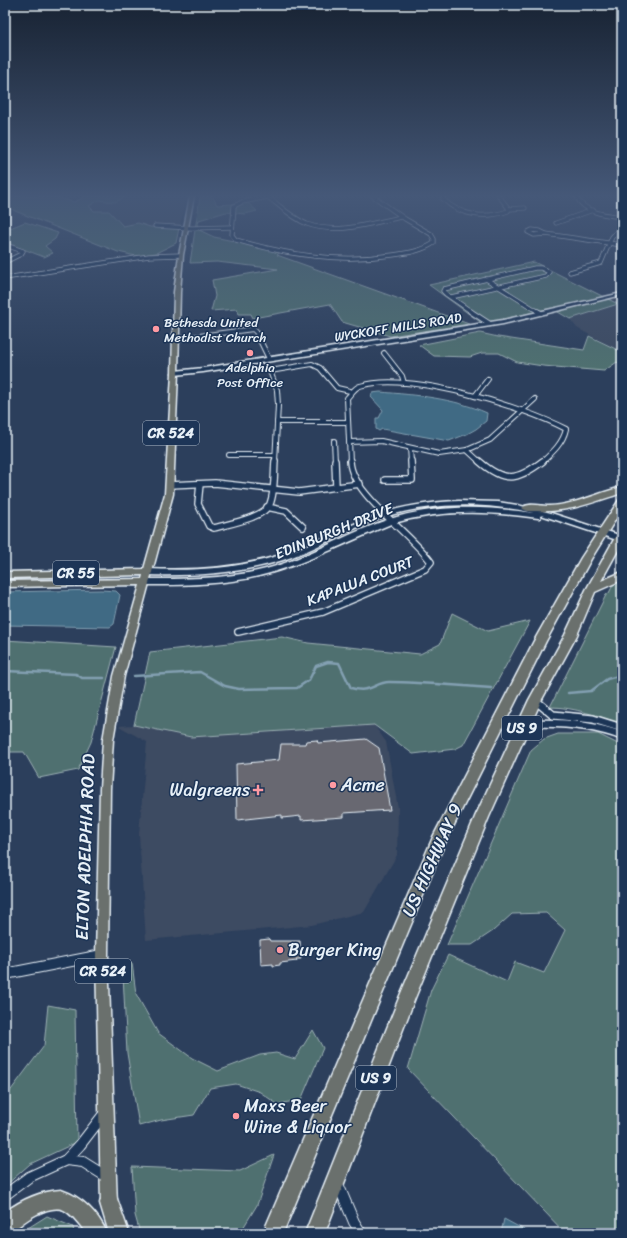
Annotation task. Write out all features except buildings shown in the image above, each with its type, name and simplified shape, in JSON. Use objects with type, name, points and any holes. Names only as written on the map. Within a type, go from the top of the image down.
[{"type":"highway","points":[[527,508],[549,509],[567,507],[622,490]]},
{"type":"highway","name":"US HIGHWAY 9","points":[[273,1233],[438,842],[540,641],[602,533],[622,502]]},
{"type":"highway","points":[[557,518],[567,507]]},
{"type":"highway","name":"US HIGHWAY 9","points":[[316,1233],[437,924],[524,724],[535,700],[571,635],[591,590],[621,537]]},
{"type":"highway","points":[[591,590],[622,576]]},
{"type":"highway","points":[[5,1226],[24,1210],[46,1200],[67,1201],[84,1215],[97,1233]]},
{"type":"highway","points":[[109,1203],[119,1233]]},
{"type":"main road","name":"CR 524","points":[[169,489],[178,288],[181,255]]},
{"type":"main road","name":"WYCKOFF MILLS ROAD","points":[[175,373],[490,324],[622,294]]},
{"type":"main road","name":"ELTON ADELPHIA ROAD","points":[[111,1233],[108,1178],[102,955],[104,816],[108,740],[119,676],[169,489]]},
{"type":"main road","name":"EDINBURGH DRIVE","points":[[148,572],[208,572],[248,567],[281,558],[384,514],[422,506],[462,503],[498,504],[527,508],[549,514],[602,533],[621,537]]},
{"type":"main road","name":"EDINBURGH DRIVE","points":[[145,582],[199,581],[252,575],[287,565],[390,521],[426,514],[472,510],[557,518]]},
{"type":"main road","name":"CR 55","points":[[5,575],[148,572]]},
{"type":"main road","name":"CR 55","points":[[5,584],[145,582]]},
{"type":"street","points":[[5,262],[21,254]]},
{"type":"street","points":[[294,254],[331,260],[381,257],[398,254]]},
{"type":"street","points":[[570,272],[601,263],[605,254]]},
{"type":"street","points":[[5,278],[143,258],[181,255]]},
{"type":"street","points":[[5,281],[114,266],[143,258]]},
{"type":"street","points":[[451,297],[546,276],[550,273],[544,269],[535,268],[444,289],[444,292],[451,297],[490,324]]},
{"type":"street","points":[[486,279],[541,313]]},
{"type":"street","points":[[176,339],[252,329],[256,332],[269,359]]},
{"type":"street","points":[[384,353],[402,376],[404,383]]},
{"type":"street","points":[[200,484],[198,504],[209,526],[214,528],[253,517],[265,511],[270,504],[273,489],[277,422],[277,390],[270,371],[312,364],[318,365],[338,388],[350,392]]},
{"type":"street","points":[[475,396],[488,380]]},
{"type":"street","points":[[390,521],[354,477],[350,468],[347,398],[356,386],[366,383],[387,381],[445,389],[475,396],[559,424],[566,429],[567,434],[550,456],[521,474],[513,477],[505,477],[493,471],[467,450]]},
{"type":"street","points":[[349,442],[381,441],[439,454],[467,450],[490,440],[523,412],[535,399]]},
{"type":"street","points":[[277,422],[348,422]]},
{"type":"street","points":[[334,442],[336,487]]},
{"type":"street","points":[[384,480],[412,480],[410,448]]},
{"type":"street","points":[[229,455],[275,455]]},
{"type":"street","points":[[169,489],[215,483],[299,492],[360,484]]},
{"type":"street","points":[[268,507],[286,511],[303,527]]},
{"type":"street","name":"KAPALUA COURT","points":[[238,632],[323,612],[425,569],[431,562],[425,552],[390,521]]},
{"type":"street","points":[[535,700],[553,715],[593,719],[622,728]]},
{"type":"street","points":[[524,724],[542,723],[589,727],[622,736]]},
{"type":"street","points":[[5,974],[102,955]]},
{"type":"street","points":[[5,1195],[29,1177],[66,1160],[80,1145],[106,1111]]},
{"type":"street","points":[[66,1160],[84,1162],[108,1178]]},
{"type":"street","points":[[337,1179],[354,1222],[361,1233]]},
{"type":"shaded area","points":[[622,293],[622,352],[577,328],[570,319],[617,304],[605,297]]},
{"type":"shaded area","points":[[380,392],[421,396],[461,404],[487,413],[486,421],[467,434],[449,441],[382,429],[379,431],[376,429],[376,418],[379,418],[383,410],[371,397],[372,393]]},
{"type":"shaded area","points":[[116,591],[120,595],[114,624],[110,627],[5,625],[5,592]]},
{"type":"shaded area","points":[[134,725],[191,737],[374,725],[386,742],[398,808],[397,855],[364,912],[312,925],[146,940],[139,834],[147,742],[119,726]]},
{"type":"shaded area","points":[[504,1219],[530,1233],[501,1233]]},
{"type":"green space","points":[[36,254],[51,254],[44,257]]},
{"type":"green space","points":[[126,254],[151,254],[136,256]]},
{"type":"green space","points":[[191,254],[279,254],[277,255],[469,324],[390,336],[342,322],[330,304],[253,318],[251,314],[239,314],[237,309],[211,311],[215,296],[212,280],[278,269],[217,262],[190,263]]},
{"type":"green space","points":[[534,262],[618,304],[570,319],[551,308],[483,324],[429,285]]},
{"type":"green space","points":[[480,333],[584,350],[589,336],[622,352],[622,366],[617,362],[604,371],[543,366],[517,362],[499,353],[482,353],[470,357],[434,356],[419,345]]},
{"type":"green space","points":[[622,581],[622,725],[577,710],[550,707],[606,595],[609,593],[613,585]]},
{"type":"green space","points":[[452,613],[488,631],[530,621],[463,745],[455,749],[413,754],[374,725],[191,737],[134,725],[150,652],[282,637],[308,643],[420,654],[440,644]]},
{"type":"green space","points":[[5,640],[116,647],[91,742],[78,770],[39,778],[24,752],[5,752]]},
{"type":"green space","points":[[558,734],[598,734],[622,746],[622,1233],[565,1233],[408,1069],[431,990],[448,955],[507,982],[515,962],[544,973],[565,930],[546,913],[512,914],[493,931],[472,945],[447,945],[531,750],[544,739]]},
{"type":"green space","points":[[125,963],[132,963],[136,994],[158,1033],[192,1058],[218,1071],[260,1055],[276,1053],[295,1059],[313,1030],[323,1048],[301,1100],[277,1104],[260,1092],[236,1084],[210,1088],[194,1115],[161,1120],[139,1126],[127,1053],[123,975]]},
{"type":"green space","points":[[48,1005],[75,1010],[77,1142],[30,1164],[5,1186],[5,1098],[44,1046]]},
{"type":"green space","points":[[274,1155],[257,1205],[240,1233],[140,1233],[135,1215],[132,1167],[240,1171]]},
{"type":"green space","points":[[47,1216],[73,1227],[74,1233],[20,1233]]},
{"type":"waterway","points":[[134,676],[200,672],[225,686],[239,689],[297,688],[309,680],[316,666],[328,662],[339,663],[351,688],[363,690],[389,682],[427,683],[491,688]]},
{"type":"waterway","points":[[5,671],[76,674],[82,678],[104,678]]},
{"type":"waterway","points":[[568,693],[591,691],[607,679],[622,675]]},
{"type":"place","name":"Bethesda United Methodist Church","points":[[156,329]]},
{"type":"place","name":"Adelphia Post Office","points":[[250,353]]},
{"type":"place","name":"Acme","points":[[333,785]]},
{"type":"place","name":"Walgreens","points":[[258,790]]},
{"type":"place","name":"Burger King","points":[[280,950]]},
{"type":"place","name":"Maxs Beer Wine & Liquor","points":[[236,1116]]}]
